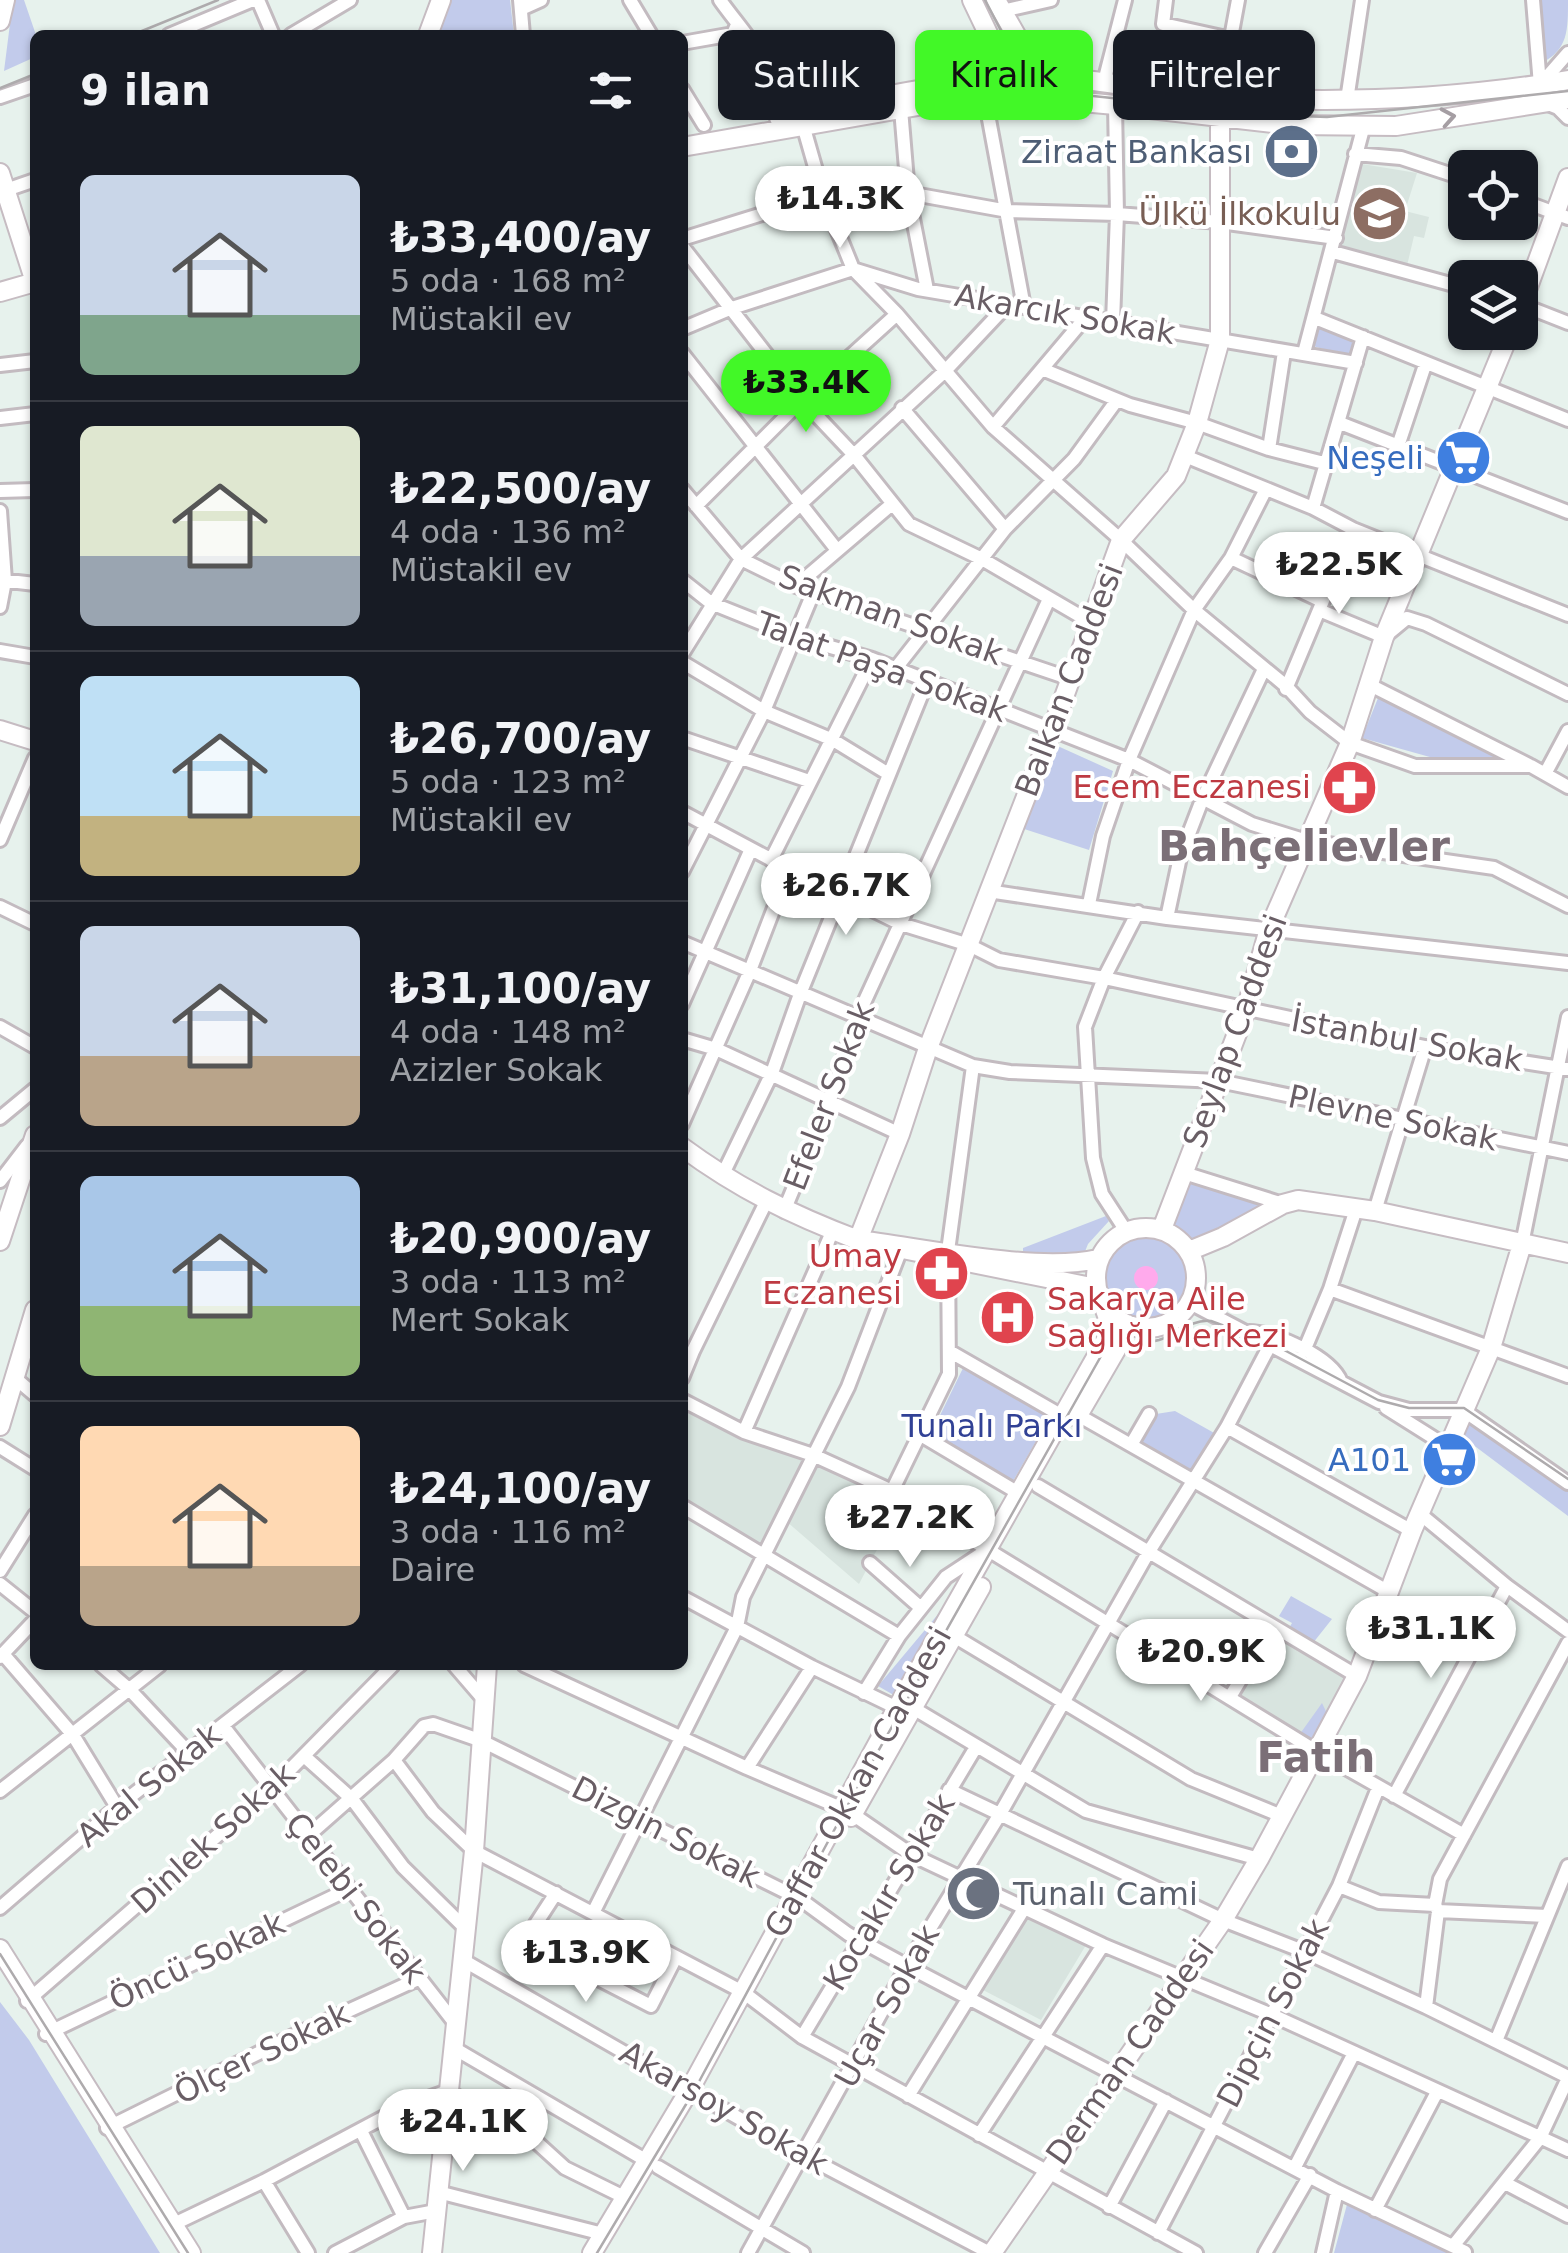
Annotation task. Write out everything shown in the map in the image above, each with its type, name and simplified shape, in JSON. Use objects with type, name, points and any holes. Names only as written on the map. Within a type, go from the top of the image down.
[{"type":"main road","points":[[0,18],[4,0]]},
{"type":"main road","points":[[430,30],[441,0]]},
{"type":"main road","points":[[972,0],[986,30]]},
{"type":"main road","points":[[999,6],[1013,30]]},
{"type":"main road","points":[[1240,120],[1290,125],[1396,126],[1540,93],[1568,80]]},
{"type":"main road","points":[[1093,81],[1113,83]]},
{"type":"main road","points":[[1315,99],[1540,93],[1568,99]]},
{"type":"main road","points":[[688,146],[915,108]]},
{"type":"main road","points":[[688,135],[770,120]]},
{"type":"main road","name":"Balkan Caddesi","points":[[858,1240],[1121,540],[1176,476],[1197,423],[1220,340],[1220,120]]},
{"type":"main road","points":[[1538,267],[1561,215],[1568,178]]},
{"type":"main road","points":[[2,186],[30,267]]},
{"type":"main road","points":[[0,292],[30,283]]},
{"type":"main road","name":"Seylap Caddesi","points":[[1162,1230],[1246,1010],[1270,929],[1350,744],[1384,636],[1503,350]]},
{"type":"main road","points":[[0,730],[30,739]]},
{"type":"main road","points":[[0,1242],[30,1150]]},
{"type":"main road","points":[[688,1151],[766,1202],[858,1240],[948,1255],[1076,1264],[1098,1260]]},
{"type":"main road","points":[[1189,1251],[1298,1200],[1376,1211],[1568,1253]]},
{"type":"main road","points":[[1162,1230],[1189,1251],[1196,1277],[1190,1303],[1180,1316],[1166,1324],[1150,1328],[1127,1324],[1104,1307],[1096,1288],[1098,1260],[1105,1248],[1126,1231],[1162,1230]]},
{"type":"main road","points":[[858,1240],[948,1255],[1096,1288]]},
{"type":"main road","name":"Derman Caddesi","points":[[991,2253],[1222,1920],[1358,1676],[1415,1522],[1492,1348],[1522,1244]]},
{"type":"main road","name":"Gaffar Okkan Caddesi","points":[[592,2253],[604,2243],[653,2164],[905,1708],[994,1552],[1038,1486],[1107,1338],[1110,1324],[1104,1307]]},
{"type":"main road","name":"Gaffar Okkan Caddesi","points":[[905,1708],[954,1636],[1020,1494],[1120,1343],[1127,1324]]},
{"type":"main road","points":[[0,1426],[30,1327]]},
{"type":"main road","points":[[432,2253],[474,1851],[486,1670]]},
{"type":"main road","points":[[0,1949],[28,2000]]},
{"type":"main road","points":[[0,1962],[192,2253]]},
{"type":"main road","points":[[110,2127],[183,2253]]},
{"type":"main road","name":"Gaffar Okkan Caddesi","points":[[604,2243],[626,2198],[653,2164]]},
{"type":"street","points":[[183,30],[255,0],[270,30]]},
{"type":"street","points":[[299,30],[350,0]]},
{"type":"street","points":[[522,30],[520,4],[541,0]]},
{"type":"street","points":[[630,0],[647,30]]},
{"type":"street","points":[[720,0],[741,30]]},
{"type":"street","points":[[999,6],[1051,0]]},
{"type":"street","points":[[1104,82],[1125,0]]},
{"type":"street","points":[[1166,0],[1164,24],[1191,30]]},
{"type":"street","points":[[1233,30],[1238,0]]},
{"type":"street","points":[[1348,100],[1362,0]]},
{"type":"street","points":[[1533,0],[1540,93],[1568,118]]},
{"type":"street","points":[[688,42],[733,34],[737,25]]},
{"type":"street","points":[[1540,93],[1568,53]]},
{"type":"street","points":[[0,97],[30,86]]},
{"type":"street","points":[[688,99],[704,125]]},
{"type":"street","points":[[902,110],[908,192],[926,290]]},
{"type":"street","points":[[990,120],[1024,306]]},
{"type":"street","points":[[1113,322],[1115,120]]},
{"type":"street","points":[[1304,353],[1364,125]]},
{"type":"street","points":[[803,126],[852,269],[897,314],[993,427],[1194,610],[1350,744],[1415,766],[1531,766]]},
{"type":"street","points":[[1355,154],[1400,158],[1448,174]]},
{"type":"street","points":[[2,186],[30,181]]},
{"type":"street","points":[[688,241],[824,194],[866,189],[908,192],[1008,211],[1220,222],[1334,245],[1448,282]]},
{"type":"street","points":[[688,251],[802,400],[854,455],[909,524],[982,559],[1092,623]]},
{"type":"street","points":[[688,326],[852,269]]},
{"type":"street","name":"Akarcık Sokak","points":[[852,269],[926,290],[1356,363]]},
{"type":"street","points":[[688,644],[741,559],[945,372],[1008,304]]},
{"type":"street","points":[[1538,312],[1568,322]]},
{"type":"street","points":[[696,506],[802,400],[897,314]]},
{"type":"street","points":[[993,427],[1085,318]]},
{"type":"street","points":[[1314,318],[1568,420]]},
{"type":"street","points":[[1313,508],[1363,337]]},
{"type":"street","points":[[1269,449],[1284,352]]},
{"type":"street","points":[[688,361],[837,550]]},
{"type":"street","points":[[0,365],[30,362]]},
{"type":"street","points":[[1399,444],[1425,365]]},
{"type":"street","points":[[1042,369],[1116,400],[1324,463]]},
{"type":"street","points":[[896,668],[1005,530],[1074,459],[1116,400]]},
{"type":"street","points":[[902,408],[1005,530]]},
{"type":"street","points":[[0,418],[30,415]]},
{"type":"street","points":[[1340,423],[1568,512]]},
{"type":"street","points":[[1185,456],[1568,615]]},
{"type":"street","points":[[1089,904],[1103,836],[1129,760],[1194,610],[1231,558],[1266,489]]},
{"type":"street","points":[[0,492],[30,490]]},
{"type":"street","name":"Sakman Sokak","points":[[688,497],[741,559],[796,586],[1071,679]]},
{"type":"street","points":[[796,586],[892,504]]},
{"type":"street","points":[[0,511],[0,608]]},
{"type":"street","points":[[1286,689],[1354,529]]},
{"type":"street","points":[[1231,558],[1384,636],[1407,618],[1568,694]]},
{"type":"street","points":[[2,580],[30,583]]},
{"type":"street","name":"Talat Paşa Sokak","points":[[688,585],[711,604],[796,637],[872,659],[1129,760],[1252,824],[1307,841],[1494,868],[1568,906]]},
{"type":"street","points":[[688,860],[764,711],[813,593]]},
{"type":"street","name":"Efeler Sokak","points":[[784,1211],[829,1103],[857,1018],[1049,599]]},
{"type":"street","points":[[0,651],[30,656]]},
{"type":"street","points":[[771,860],[872,659]]},
{"type":"street","points":[[688,666],[764,711],[833,740],[887,773]]},
{"type":"street","points":[[1167,918],[1180,857],[1202,800],[1264,669]]},
{"type":"street","points":[[722,1176],[772,1074],[887,773],[927,681]]},
{"type":"street","points":[[1368,684],[1568,787]]},
{"type":"street","points":[[1545,774],[1568,731]]},
{"type":"street","points":[[688,740],[809,781]]},
{"type":"street","points":[[0,840],[30,770]]},
{"type":"street","name":"İstanbul Sokak","points":[[688,815],[900,924],[969,945],[1000,960],[1104,978],[1425,1048],[1563,1068]]},
{"type":"street","points":[[688,992],[752,849]]},
{"type":"street","points":[[688,1111],[789,870]]},
{"type":"street","points":[[988,891],[1167,918],[1568,963]]},
{"type":"street","points":[[0,907],[30,922]]},
{"type":"street","points":[[1126,1231],[1102,1194],[1093,1158],[1085,1027],[1104,978],[1138,912]]},
{"type":"street","name":"Plevne Sokak","points":[[688,945],[973,1066],[1010,1072],[1219,1081],[1568,1153]]},
{"type":"street","points":[[1522,1244],[1563,1068],[1568,1017]]},
{"type":"street","points":[[0,1026],[30,1044]]},
{"type":"street","points":[[688,1041],[716,1049],[900,1134]]},
{"type":"street","points":[[1376,1211],[1425,1048]]},
{"type":"street","points":[[892,1490],[949,1374],[948,1255],[973,1066]]},
{"type":"street","points":[[0,1118],[30,1094]]},
{"type":"street","points":[[0,1182],[30,1142]]},
{"type":"street","points":[[1184,1173],[1283,1204]]},
{"type":"street","points":[[688,1362],[766,1202]]},
{"type":"street","points":[[1304,1351],[1330,1289],[1356,1209]]},
{"type":"street","points":[[744,1432],[833,1230]]},
{"type":"street","points":[[593,1913],[737,1628],[743,1597],[848,1387],[901,1249]]},
{"type":"street","points":[[1330,1289],[1568,1376]]},
{"type":"street","points":[[1190,1303],[1379,1402],[1448,1447]]},
{"type":"street","points":[[1247,1332],[1274,1334],[1332,1366],[1341,1382]]},
{"type":"street","name":"Uçar Sokak","points":[[748,2253],[907,1966],[1000,1814],[1148,1553],[1227,1427],[1270,1345]]},
{"type":"street","points":[[949,1351],[1131,1445],[1389,1592]]},
{"type":"street","points":[[15,1378],[30,1391]]},
{"type":"street","points":[[1379,1402],[1409,1410],[1463,1410],[1568,1483]]},
{"type":"street","points":[[688,1403],[744,1432],[814,1454],[892,1490],[1316,1751],[1464,1834]]},
{"type":"street","points":[[1131,1445],[1149,1414]]},
{"type":"street","points":[[1227,1427],[1415,1522],[1568,1631]]},
{"type":"street","points":[[920,1434],[1020,1494]]},
{"type":"street","points":[[0,1446],[30,1466]]},
{"type":"street","points":[[1038,1486],[1358,1676]]},
{"type":"street","points":[[688,1509],[899,1636]]},
{"type":"street","points":[[0,1571],[30,1523]]},
{"type":"street","points":[[864,1693],[899,1636],[946,1577],[994,1552]]},
{"type":"street","points":[[870,1563],[921,1608]]},
{"type":"street","points":[[0,1584],[30,1611]]},
{"type":"street","points":[[1394,1796],[1507,1586]]},
{"type":"street","points":[[688,1600],[864,1693],[905,1708],[1086,1811],[1259,1859]]},
{"type":"street","points":[[30,1622],[2,1655],[72,1734],[117,1807]]},
{"type":"street","points":[[1230,1697],[1272,1627]]},
{"type":"street","points":[[954,1636],[1191,1779],[1282,1816]]},
{"type":"street","points":[[1426,2007],[1440,1879],[1568,1642]]},
{"type":"street","points":[[747,1768],[812,1667]]},
{"type":"street","points":[[107,1670],[188,1752]]},
{"type":"street","points":[[0,1791],[154,1670]]},
{"type":"street","name":"Akal Sokak","points":[[0,1908],[117,1807],[294,1670]]},
{"type":"street","name":"Dinlek Sokak","points":[[28,2000],[271,1789],[388,1670]]},
{"type":"street","points":[[458,1670],[485,1701]]},
{"type":"street","points":[[546,1670],[680,1737],[848,1811],[912,1855],[1102,1945],[1272,2015],[1568,2150]]},
{"type":"street","name":"Dizgin Sokak","points":[[394,1760],[417,1732],[432,1724],[482,1741],[800,1900],[907,1966],[1337,2190],[1462,2247]]},
{"type":"street","name":"Çelebi Sokak","points":[[223,1726],[454,2022]]},
{"type":"street","name":"Kocakır Sokak","points":[[802,2037],[976,1747]]},
{"type":"street","points":[[304,1756],[352,1799],[403,1867],[464,1927]]},
{"type":"street","points":[[310,1834],[394,1760],[433,1812],[474,1851],[747,1995],[802,2037],[1196,2253]]},
{"type":"street","name":"Dipçin Sokak","points":[[1158,2233],[1339,1886],[1378,1788]]},
{"type":"street","points":[[949,1790],[1222,1920],[1303,1951],[1426,2007],[1568,2078],[1540,2138],[1462,2247]]},
{"type":"street","points":[[1496,2041],[1568,1866]]},
{"type":"street","points":[[1339,1886],[1379,1902],[1547,1916]]},
{"type":"street","name":"Öncü Sokak","points":[[49,2032],[349,1889]]},
{"type":"street","points":[[556,1893],[528,1936],[530,1944],[651,2006],[676,1957]]},
{"type":"street","points":[[908,2096],[1024,1907]]},
{"type":"street","points":[[979,2135],[1102,1945]]},
{"type":"street","name":"Akarsoy Sokak","points":[[461,1959],[803,2156],[991,2253]]},
{"type":"street","name":"Ölçer Sokak","points":[[110,2127],[291,2036],[418,1980]]},
{"type":"street","points":[[452,2047],[803,2253]]},
{"type":"street","points":[[1295,2168],[1354,2053]]},
{"type":"street","points":[[174,2224],[403,2107],[448,2091],[464,2101],[490,2105],[565,2168],[626,2198]]},
{"type":"street","points":[[1376,2210],[1437,2092]]},
{"type":"street","points":[[1109,2208],[1166,2101]]},
{"type":"street","points":[[360,2131],[404,2216]]},
{"type":"street","points":[[1265,2253],[1310,2175]]},
{"type":"street","points":[[264,2180],[308,2253]]},
{"type":"street","points":[[1505,2183],[1568,2216]]},
{"type":"street","points":[[1323,2253],[1337,2190]]},
{"type":"street","points":[[438,2192],[604,2243]]},
{"type":"street","points":[[335,2253],[404,2216],[436,2211]]},
{"type":"shaded area","name":"Ülkü İlkokulu","points":[[1356,163],[1417,173],[1405,211],[1429,217],[1424,238],[1414,236],[1406,270],[1334,251]]},
{"type":"shaded area","points":[[1146,1266],[1155,1269],[1155,1287],[1146,1290],[1137,1287],[1134,1278],[1137,1269]]},
{"type":"shaded area","points":[[688,1403],[904,1498],[859,1584],[786,1521],[765,1553],[688,1509]]},
{"type":"shaded area","points":[[1272,1627],[1357,1676],[1316,1751],[1230,1697]]},
{"type":"shaded area","points":[[1027,1916],[1086,1945],[1041,2020],[981,1989]]},
{"type":"green space","points":[[13,0],[24,0],[34,30],[30,30],[30,59],[4,71]]},
{"type":"green space","points":[[449,0],[510,0],[513,30],[438,30]]},
{"type":"green space","points":[[1537,0],[1568,0],[1565,38],[1557,52],[1542,63]]},
{"type":"green space","points":[[1319,327],[1359,339],[1353,358],[1313,346]]},
{"type":"green space","points":[[1380,693],[1511,760],[1437,759],[1362,738]]},
{"type":"green space","points":[[1051,743],[1113,771],[1089,850],[1018,827]]},
{"type":"green space","points":[[1188,1177],[1271,1203],[1193,1248],[1172,1232]]},
{"type":"green space","points":[[1106,1216],[1109,1221],[1088,1244],[1082,1259],[1023,1252],[1023,1248]]},
{"type":"green space","points":[[1146,1236],[1162,1239],[1175,1248],[1184,1261],[1184,1293],[1175,1306],[1162,1315],[1146,1318],[1130,1315],[1117,1306],[1108,1293],[1105,1277],[1108,1261],[1117,1248],[1130,1239]]},
{"type":"green space","name":"Tunalı Parkı","points":[[964,1366],[1051,1415],[1012,1483],[931,1434]]},
{"type":"green space","points":[[1175,1411],[1216,1434],[1189,1480],[1136,1448],[1156,1414]]},
{"type":"green space","points":[[1463,1421],[1470,1421],[1568,1491],[1568,1516],[1456,1432]]},
{"type":"green space","points":[[960,1588],[897,1697],[878,1686]]},
{"type":"green space","points":[[1291,1596],[1332,1619],[1309,1648],[1285,1635],[1292,1623],[1279,1616]]},
{"type":"green space","points":[[1322,1703],[1331,1722],[1316,1751],[1297,1738]]},
{"type":"green space","points":[[0,2002],[29,2040],[160,2253],[0,2253]]},
{"type":"green space","points":[[1349,2197],[1458,2253],[1334,2253]]},
{"type":"tram line","points":[[144,30],[218,0]]},
{"type":"tram line","points":[[985,0],[1026,68],[1050,88],[1065,93],[1271,115],[1327,117],[1568,91]]},
{"type":"tram line","points":[[0,88],[30,76]]},
{"type":"tram line","points":[[597,2253],[694,2091],[845,1810],[1105,1349],[1159,1340],[1191,1325],[1211,1321],[1271,1343],[1378,1400],[1409,1408],[1464,1408],[1568,1479]]},
{"type":"tram line","points":[[0,1954],[188,2253]]},
{"type":"place","name":"Ziraat Bankası","points":[[1291,152]]},
{"type":"place","name":"Ülkü İlkokulu","points":[[1380,214]]},
{"type":"place","name":"Neşeli","points":[[1463,458]]},
{"type":"place","name":"Ecem Eczanesi","points":[[1350,787]]},
{"type":"place","name":"Umay Eczanesi","points":[[941,1274]]},
{"type":"place","name":"Sakarya Aile Sağlığı Merkezi","points":[[1008,1317]]},
{"type":"place","name":"A101","points":[[1450,1460]]},
{"type":"place","name":"Tunalı Cami","points":[[974,1894]]},
{"type":"district","name":"Bahçelievler","points":[[1304,846]]},
{"type":"district","name":"Fatih","points":[[1316,1757]]}]
